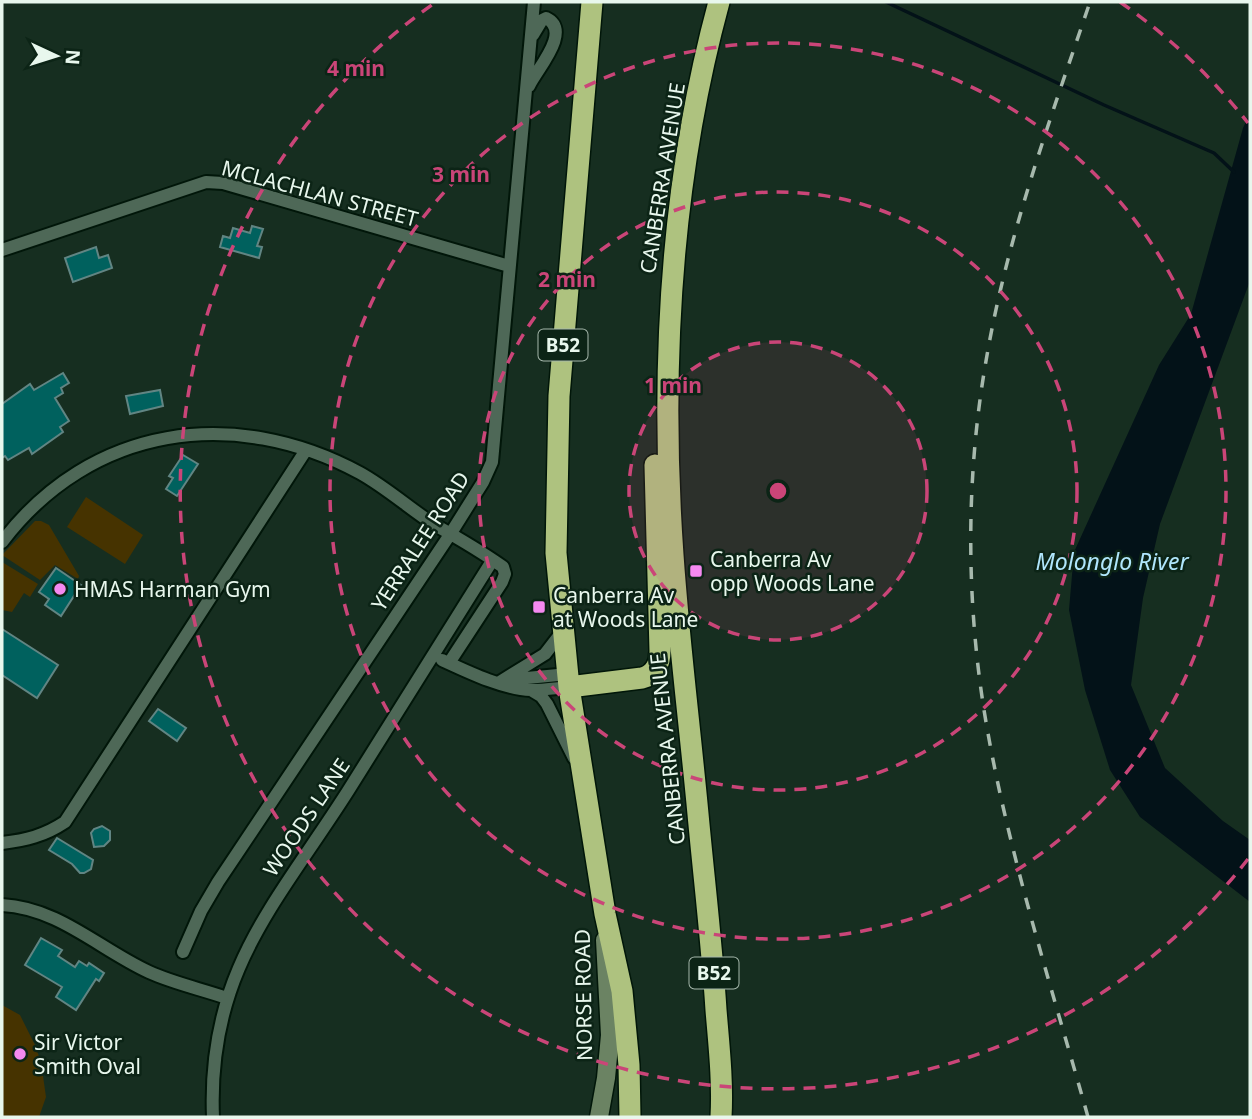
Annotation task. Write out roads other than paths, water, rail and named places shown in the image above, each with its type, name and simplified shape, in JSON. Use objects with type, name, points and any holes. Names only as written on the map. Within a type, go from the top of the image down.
[{"type":"highway","name":"B52","points":[[592,2],[559,396],[556,553],[569,680],[605,914],[622,991],[629,1065],[630,1117]]},
{"type":"highway","name":"CANBERRA AVENUE","points":[[719,2],[688,150],[671,272],[668,462],[673,554],[712,954],[720,1070],[720,1117]]},
{"type":"highway","points":[[656,669],[660,651],[655,511],[656,420],[662,337],[671,272]]},
{"type":"highway","points":[[569,680],[636,667],[656,669],[674,678],[687,690]]},
{"type":"main road","name":"NORSE ROAD","points":[[599,1117],[610,1035],[605,914]]},
{"type":"street","name":"YERRALEE ROAD","points":[[183,952],[201,911],[218,882],[451,533],[483,482],[492,462],[534,2]]},
{"type":"street","name":"YERRALEE ROAD","points":[[525,95],[553,45],[555,27],[552,21],[542,20],[530,41]]},
{"type":"street","name":"MCLACHLAN STREET","points":[[2,250],[206,182],[223,183],[509,267]]},
{"type":"street","points":[[2,540],[59,485],[111,454],[145,442],[167,437],[231,436],[266,440],[306,450],[362,474],[503,567],[503,579],[449,663]]},
{"type":"street","points":[[2,843],[33,839],[50,833],[65,822],[306,450]]},
{"type":"street","name":"WOODS LANE","points":[[214,1117],[214,1066],[227,998],[244,953],[265,914],[318,836],[492,561]]},
{"type":"street","points":[[501,683],[545,654],[563,631]]},
{"type":"street","points":[[432,656],[501,683],[531,690],[541,696],[584,777]]},
{"type":"street","points":[[501,683],[527,678],[569,680]]},
{"type":"street","points":[[531,690],[569,680]]},
{"type":"street","points":[[2,905],[37,910],[57,918],[150,972],[227,998]]},
{"type":"water","name":"Molonglo River","points":[[1250,113],[1250,281],[1160,524],[1143,598],[1131,685],[1165,768],[1223,821],[1250,840],[1250,902],[1140,817],[1110,770],[1085,690],[1069,610],[1074,552],[1159,365],[1191,314],[1243,128]]},
{"type":"waterway","points":[[886,2],[1104,105],[1214,153],[1234,172]]},
{"type":"railway","points":[[1088,1117],[1030,915],[993,761],[978,667],[971,580],[971,536],[979,404],[1005,269],[1031,179],[1090,2]]},
{"type":"place","name":"Canberra Av opp Woods Lane","points":[[696,571]]},
{"type":"place","name":"HMAS Harman Gym","points":[[60,589]]},
{"type":"place","name":"Canberra Av at Woods Lane","points":[[539,607]]},
{"type":"place","name":"Sir Victor Smith Oval","points":[[20,1054]]}]
